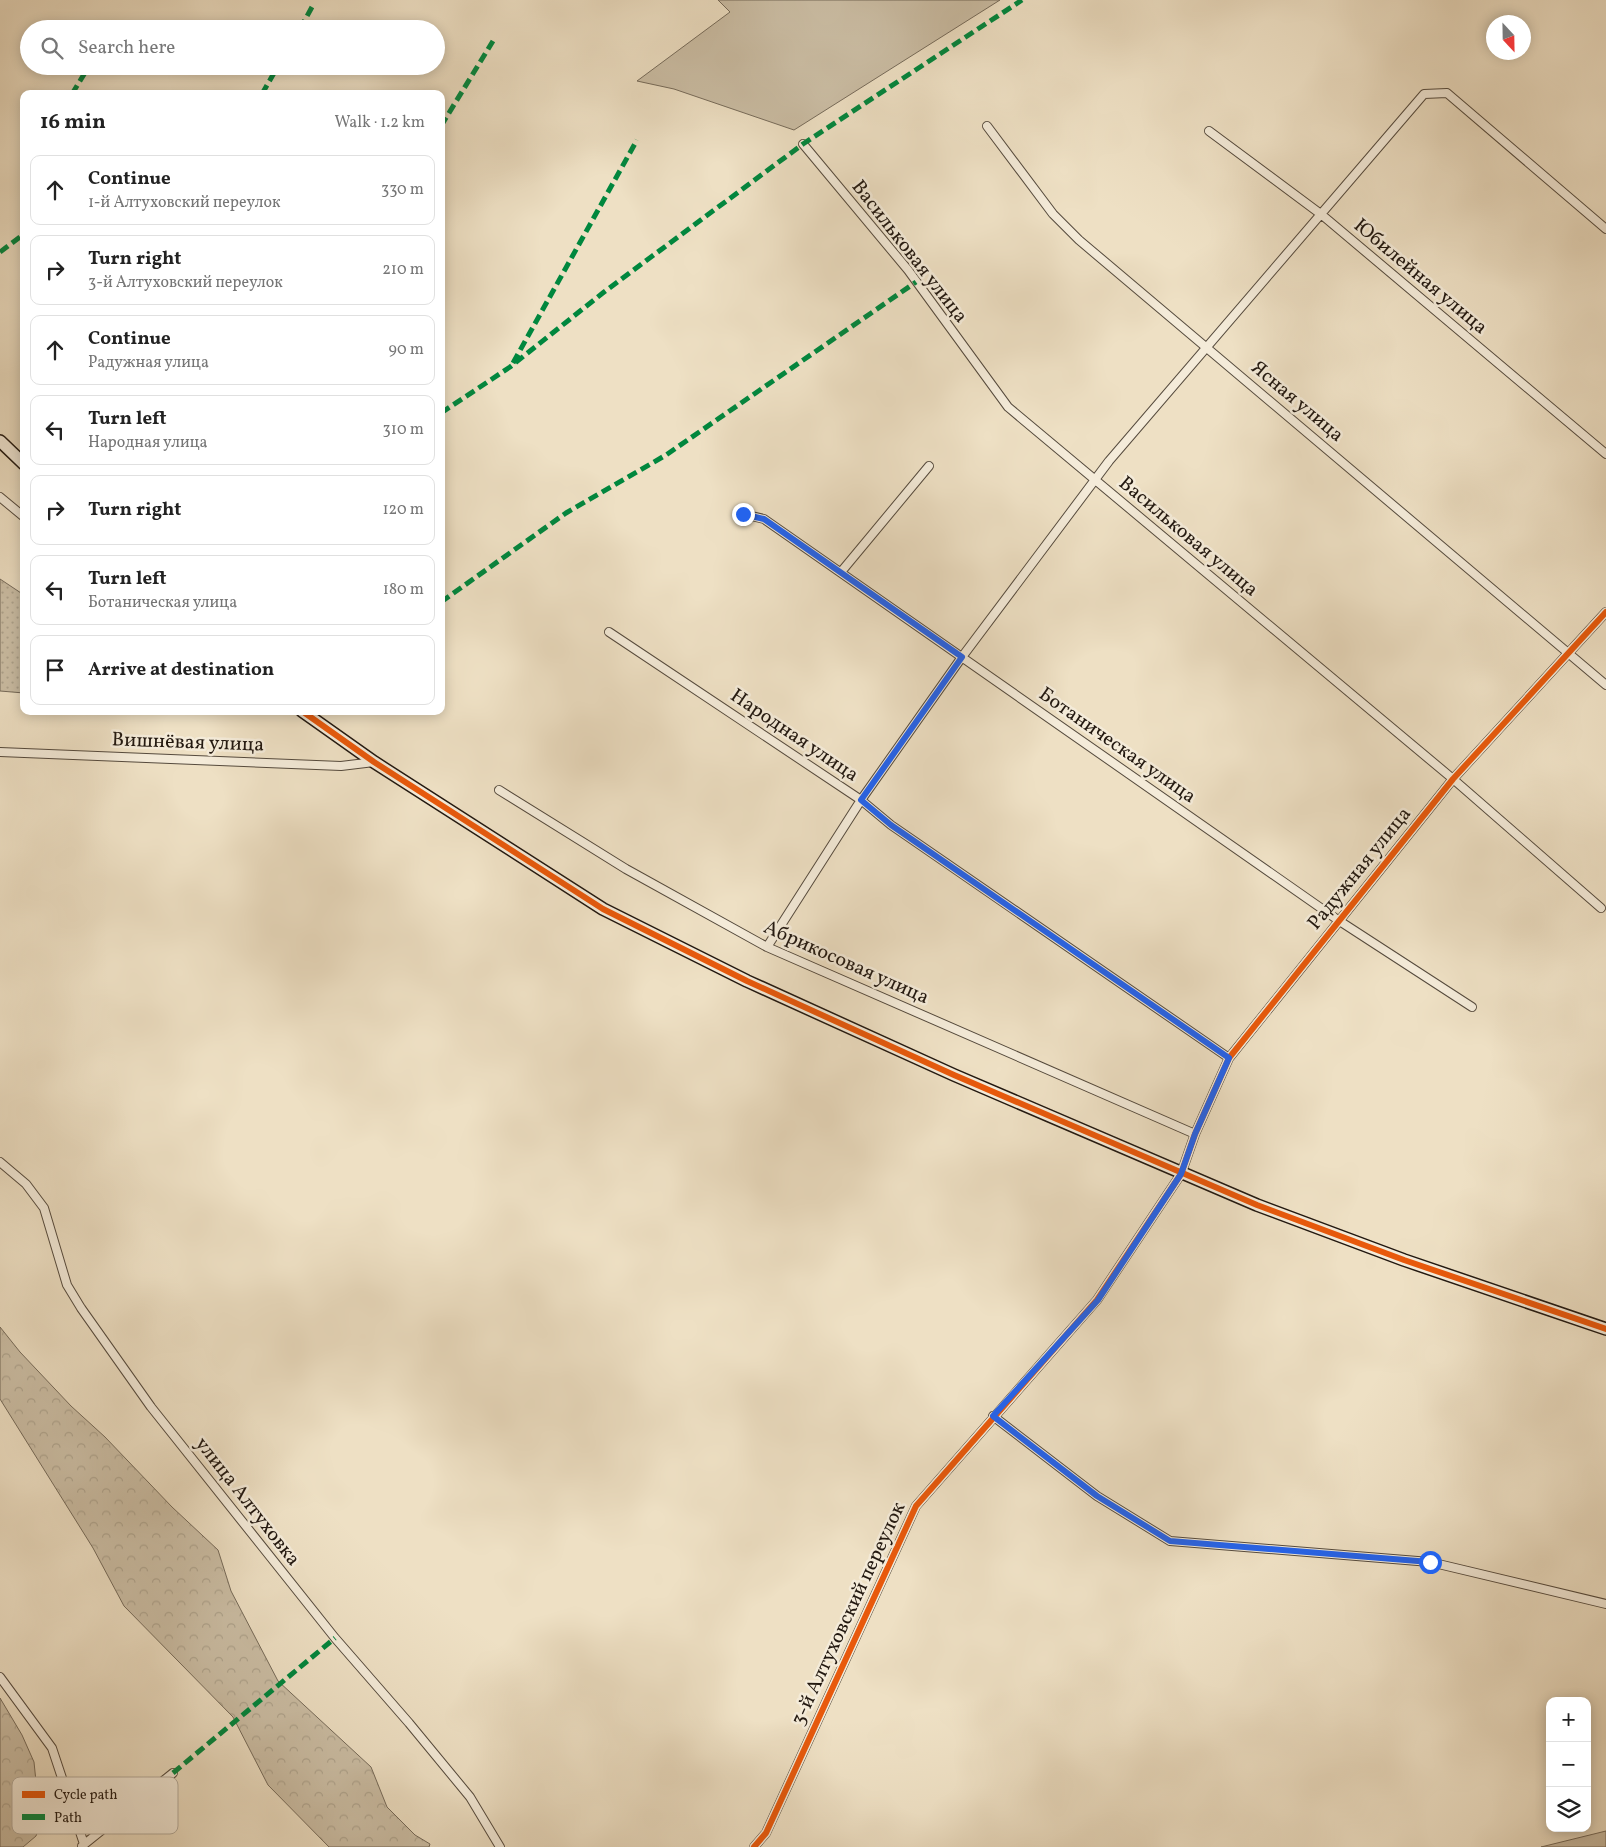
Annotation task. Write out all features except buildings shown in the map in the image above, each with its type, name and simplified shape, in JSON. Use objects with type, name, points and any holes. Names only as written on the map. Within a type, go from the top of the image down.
[{"type":"street","points":[[767,947],[861,800],[962,657],[1094,480],[1424,94],[1447,93],[1606,229]]},
{"type":"street","name":"Ясная улица","points":[[987,126],[1053,214],[1079,240],[1606,685]]},
{"type":"street","name":"Юбилейная улица","points":[[1209,131],[1322,215],[1606,454]]},
{"type":"street","name":"Васильковая улица","points":[[803,144],[908,270],[1008,407],[1454,779],[1601,908]]},
{"type":"street","points":[[0,441],[20,460]]},
{"type":"street","points":[[841,572],[929,466]]},
{"type":"street","points":[[0,497],[20,514]]},
{"type":"street","name":"Ботаническая улица","points":[[743,514],[764,519],[1338,920],[1472,1007]]},
{"type":"street","name":"Радужная улица","points":[[1181,1174],[1195,1134],[1229,1058],[1338,920],[1454,779],[1570,654],[1606,612]]},
{"type":"street","name":"Народная улица","points":[[609,632],[861,800],[891,825],[1229,1058]]},
{"type":"street","points":[[308,715],[374,762],[603,909],[747,981],[954,1075],[1181,1174],[1396,1257],[1606,1329]]},
{"type":"street","name":"Вишнёвая улица","points":[[0,752],[341,766],[374,762]]},
{"type":"street","name":"Абрикосовая улица","points":[[499,790],[626,870],[767,947],[1195,1134]]},
{"type":"street","name":"улица Алтуховка","points":[[0,1162],[26,1184],[44,1208],[67,1285],[81,1308],[151,1407],[335,1638],[410,1723],[470,1797],[500,1847]]},
{"type":"street","name":"3-й Алтуховский переулок","points":[[754,1847],[766,1833],[916,1506],[993,1416],[1098,1300],[1181,1174]]},
{"type":"street","points":[[993,1416],[1097,1496],[1170,1541],[1430,1562],[1606,1604]]},
{"type":"street","points":[[0,1677],[52,1748],[61,1777]]},
{"type":"street","points":[[167,1777],[173,1772]]},
{"type":"street","points":[[78,1834],[82,1846],[97,1834]]},
{"type":"green space","points":[[718,0],[1000,0],[794,130],[674,89],[637,81],[730,12]]},
{"type":"green space","points":[[0,579],[20,592],[20,693],[0,691]]},
{"type":"green space","points":[[0,1327],[20,1352],[71,1406],[105,1437],[172,1507],[218,1550],[231,1591],[278,1681],[371,1767],[387,1807],[415,1835],[430,1844],[429,1847],[329,1847],[268,1785],[233,1717],[124,1606],[93,1548],[0,1399]]},
{"type":"green space","points":[[0,1698],[22,1735],[34,1762],[36,1777],[12,1777],[12,1834],[37,1834],[23,1847],[0,1847]]},
{"type":"green space","points":[[1606,1831],[1606,1847],[1541,1847]]},
{"type":"marked path","points":[[445,410],[510,367],[604,292],[803,144],[1022,0]]},
{"type":"marked path","points":[[305,20],[312,7]]},
{"type":"marked path","points":[[445,119],[493,41]]},
{"type":"marked path","points":[[74,90],[84,75]]},
{"type":"marked path","points":[[264,90],[273,75]]},
{"type":"marked path","points":[[513,363],[637,140]]},
{"type":"marked path","points":[[0,252],[20,237]]},
{"type":"marked path","points":[[445,599],[566,513],[666,455],[916,282]]},
{"type":"marked path","points":[[173,1773],[335,1638]]},
{"type":"cycle path","points":[[754,1847],[766,1833],[916,1506],[1097,1300],[1181,1174],[1195,1134],[1229,1058],[1453,779],[1606,612]]},
{"type":"cycle path","points":[[308,715],[374,762],[603,909],[747,981],[954,1075],[1257,1205],[1404,1260],[1606,1329]]},
{"type":"route","points":[[743,514],[764,519],[962,657],[861,800],[891,825],[1229,1058],[1195,1134],[1181,1174],[1098,1300],[993,1416],[1097,1496],[1170,1541],[1430,1562]]}]
